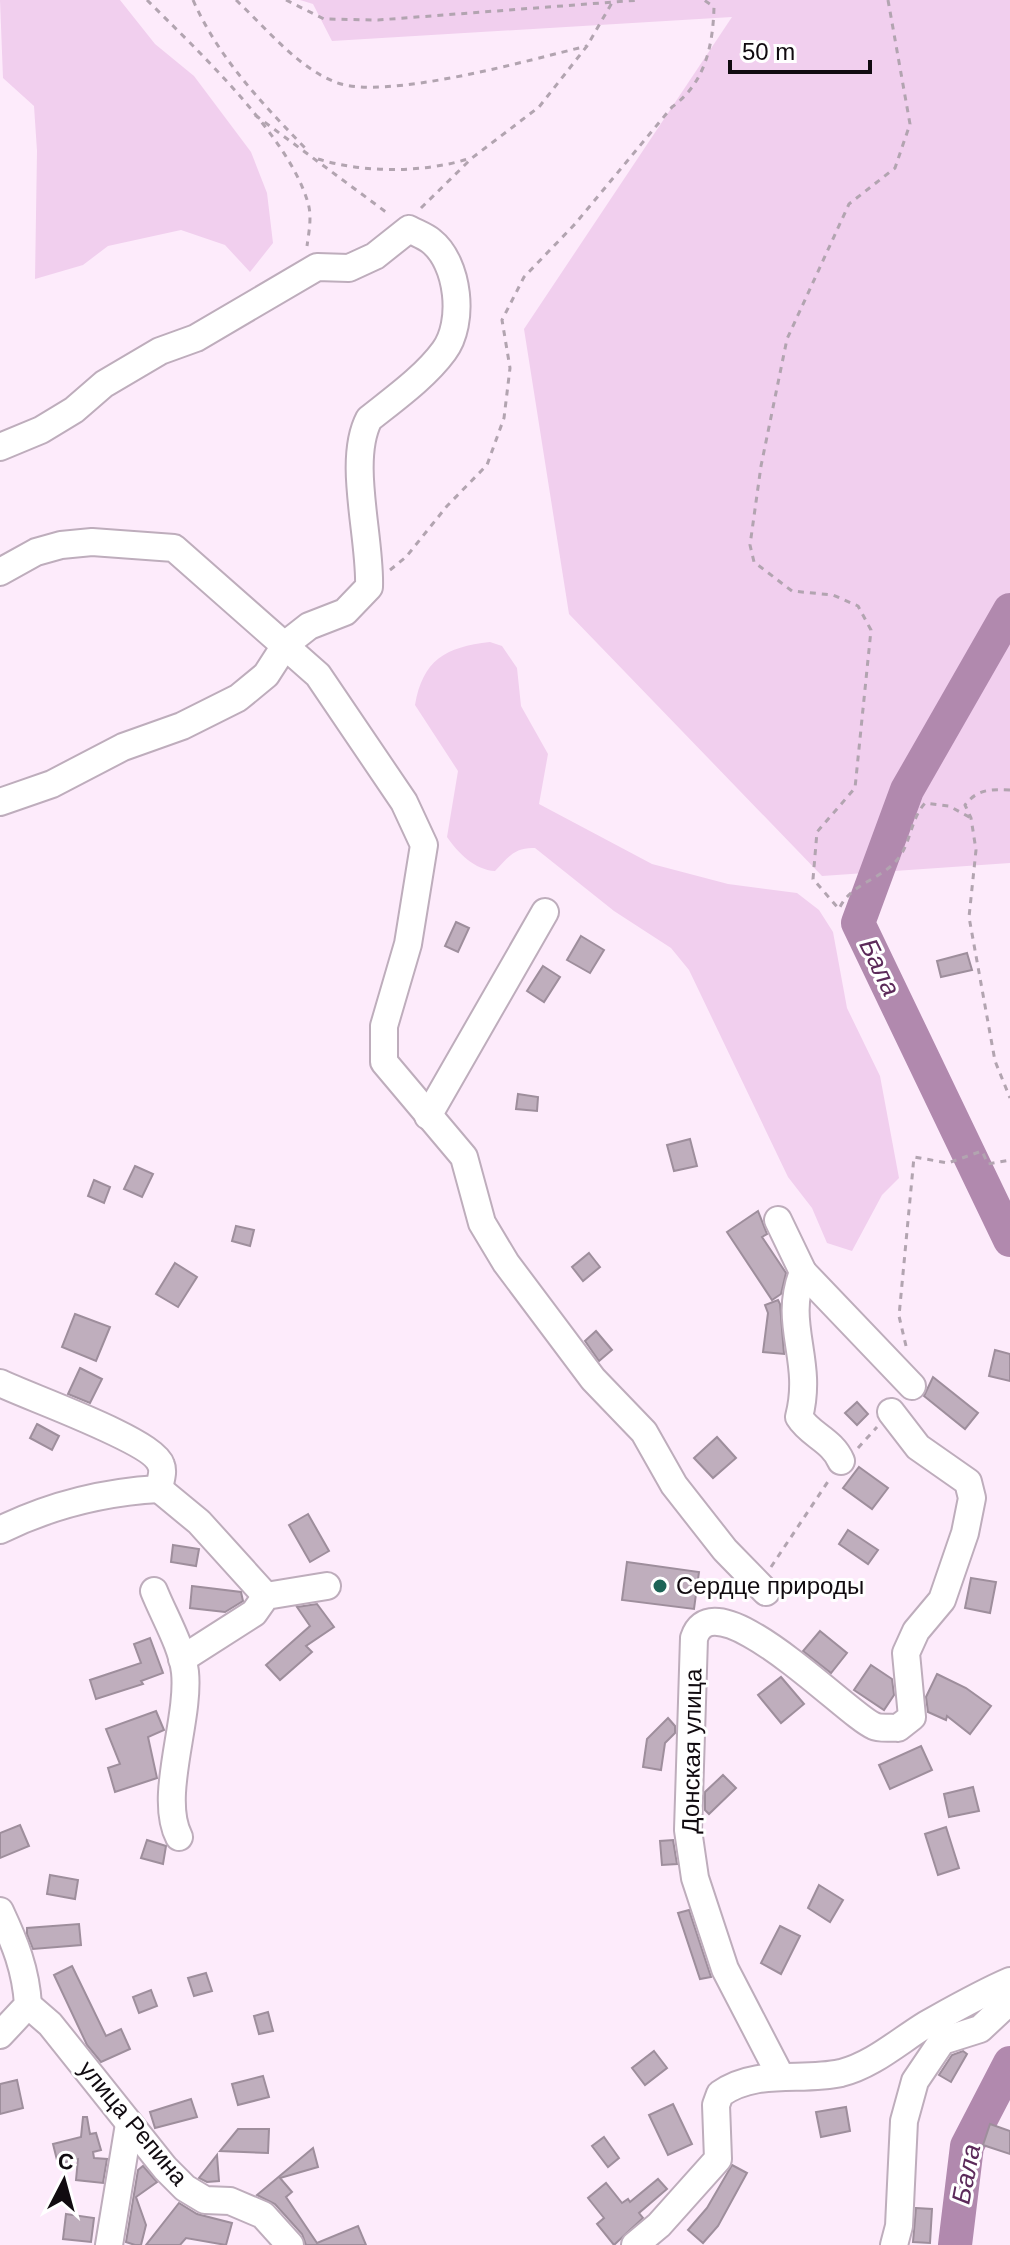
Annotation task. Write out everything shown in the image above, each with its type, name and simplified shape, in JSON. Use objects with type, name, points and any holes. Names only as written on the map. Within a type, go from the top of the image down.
[{"type":"street","points":[[0,447],[41,430],[74,410],[104,384],[160,351],[196,338],[317,267],[349,268],[375,256],[409,229],[432,241],[448,264],[455,292],[455,325],[445,350],[369,419],[362,433],[360,465],[370,558],[369,587],[345,612],[309,626],[286,644],[266,675],[226,704],[170,731],[123,747],[52,784],[0,802]]},
{"type":"street","points":[[0,572],[10,563],[61,545],[162,545],[174,548],[251,620],[286,644],[318,675],[421,834],[424,857],[408,944],[384,1026],[384,1062],[464,1157],[482,1223],[506,1263],[593,1379],[644,1432],[674,1485],[725,1550],[766,1592]]},
{"type":"street","points":[[428,1116],[545,912]]},
{"type":"street","points":[[778,1220],[803,1272],[912,1386]]},
{"type":"street","points":[[803,1272],[794,1294],[793,1313],[806,1387],[799,1417],[804,1426],[836,1448],[841,1461]]},
{"type":"street","points":[[0,1383],[59,1406],[153,1453],[162,1468],[159,1489]]},
{"type":"street","name":"Донская улица","points":[[780,2075],[725,1969],[695,1878],[688,1830],[694,1638],[697,1627],[706,1621],[718,1622],[782,1652],[874,1726],[898,1728],[912,1717],[906,1653],[916,1631],[942,1600],[965,1533],[972,1498],[968,1482],[918,1447],[891,1412]]},
{"type":"street","points":[[0,1530],[59,1507],[127,1491],[159,1489],[199,1522],[266,1596]]},
{"type":"street","points":[[182,1659],[254,1613],[266,1596],[327,1586]]},
{"type":"street","points":[[154,1591],[185,1672],[183,1728],[172,1814],[179,1837]]},
{"type":"street","points":[[0,1911],[17,1945],[27,1979],[28,2005],[0,2035]]},
{"type":"street","points":[[635,2245],[703,2179],[718,2159],[716,2105],[720,2094],[741,2083],[780,2075],[840,2073],[858,2066],[929,2023],[1010,1981]]},
{"type":"street","points":[[894,2245],[899,2226],[904,2121],[915,2081],[942,2041],[980,2029],[1010,2001]]},
{"type":"street","name":"улица Репина","points":[[28,2005],[50,2024],[129,2124],[185,2188],[205,2200],[230,2201],[263,2215],[290,2245]]},
{"type":"street","points":[[109,2245],[129,2124]]},
{"type":"path","points":[[147,0],[255,115],[301,184],[309,207],[310,230],[299,279]]},
{"type":"path","points":[[193,0],[206,30],[244,84],[314,157],[349,168],[451,164],[472,158]]},
{"type":"path","points":[[236,0],[304,62],[334,82],[360,88],[400,85],[587,46]]},
{"type":"path","points":[[288,1],[324,19],[378,20],[518,12],[640,0]]},
{"type":"path","points":[[369,587],[406,557],[487,465],[504,418],[510,368],[502,320],[524,277],[575,224],[672,107],[690,94],[713,46],[714,7],[704,0]]},
{"type":"path","points":[[888,0],[910,124],[895,168],[849,204],[787,339],[761,466],[750,545],[754,562],[792,591],[833,595],[858,606],[871,630],[855,788],[817,832],[811,869],[813,879],[839,909],[844,897],[869,878],[879,875],[901,856],[914,815],[925,803],[949,806],[971,818]]},
{"type":"path","points":[[255,115],[409,229],[421,208],[472,158],[539,107],[587,46],[613,1]]},
{"type":"path","points":[[1010,790],[984,790],[973,795],[965,805],[971,818],[976,850],[969,917],[995,1061],[1010,1098]]},
{"type":"path","points":[[912,1386],[899,1316],[914,1157],[948,1163],[982,1151],[988,1164],[1010,1160]]},
{"type":"path","points":[[766,1592],[772,1565],[841,1461],[891,1412]]},
{"type":"shaded area","points":[[0,0],[120,0],[155,44],[194,76],[251,152],[267,193],[273,243],[250,272],[225,245],[181,230],[108,246],[83,265],[35,279],[37,151],[34,106],[3,78]]},
{"type":"shaded area","points":[[300,0],[1010,0],[1010,863],[822,876],[569,614],[524,329],[732,17],[332,41],[313,4]]},
{"type":"shaded area","points":[[490,642],[502,646],[517,668],[521,706],[548,754],[539,804],[652,864],[728,884],[797,893],[819,910],[833,932],[847,1008],[880,1076],[899,1178],[882,1195],[852,1251],[827,1243],[812,1208],[788,1177],[689,970],[671,948],[614,911],[535,848],[517,851],[495,871],[481,868],[468,860],[447,837],[458,771],[415,705],[424,677],[439,658],[460,648]]},
{"type":"building","points":[[456,922],[469,928],[458,952],[445,946]]},
{"type":"building","points":[[581,936],[604,950],[590,973],[567,960]]},
{"type":"building","points":[[967,953],[972,970],[941,977],[937,961]]},
{"type":"building","points":[[543,966],[560,977],[544,1002],[527,991]]},
{"type":"building","points":[[518,1094],[538,1097],[537,1111],[516,1109]]},
{"type":"building","points":[[690,1139],[697,1166],[674,1171],[667,1145]]},
{"type":"building","points":[[135,1166],[153,1174],[142,1197],[124,1189]]},
{"type":"building","points":[[94,1180],[110,1187],[104,1203],[88,1196]]},
{"type":"building","points":[[758,1211],[767,1234],[762,1237],[786,1273],[781,1294],[772,1300],[727,1232]]},
{"type":"building","points":[[236,1226],[254,1230],[250,1246],[232,1241]]},
{"type":"building","points":[[589,1253],[600,1267],[583,1281],[572,1267]]},
{"type":"building","points":[[175,1263],[197,1277],[178,1307],[156,1294]]},
{"type":"building","points":[[778,1300],[784,1354],[763,1352],[768,1313],[765,1305]]},
{"type":"building","points":[[75,1314],[110,1327],[96,1361],[62,1347]]},
{"type":"building","points":[[596,1331],[612,1350],[599,1361],[585,1341]]},
{"type":"building","points":[[995,1350],[1010,1354],[1010,1381],[989,1376]]},
{"type":"building","points":[[80,1368],[102,1379],[90,1403],[68,1394]]},
{"type":"building","points":[[933,1377],[978,1413],[965,1429],[924,1396]]},
{"type":"building","points":[[857,1402],[868,1414],[857,1425],[845,1413]]},
{"type":"building","points":[[37,1424],[59,1436],[52,1450],[30,1438]]},
{"type":"building","points":[[717,1437],[736,1458],[713,1478],[694,1458]]},
{"type":"building","points":[[859,1467],[888,1488],[872,1509],[843,1488]]},
{"type":"building","points":[[308,1514],[329,1551],[310,1562],[289,1525]]},
{"type":"building","points":[[848,1530],[878,1550],[868,1564],[839,1544]]},
{"type":"building","points":[[173,1545],[199,1549],[196,1566],[171,1562]]},
{"type":"building","name":"Сердце природы","points":[[627,1562],[699,1572],[694,1609],[622,1600]]},
{"type":"building","points":[[971,1578],[996,1582],[990,1613],[965,1608]]},
{"type":"building","points":[[192,1586],[241,1592],[243,1601],[225,1612],[190,1608]]},
{"type":"building","points":[[317,1604],[334,1627],[306,1646],[312,1652],[280,1680],[266,1665],[310,1626],[297,1607]]},
{"type":"building","points":[[820,1631],[847,1653],[831,1673],[803,1651]]},
{"type":"building","points":[[150,1638],[163,1673],[141,1681],[143,1684],[96,1699],[90,1680],[141,1663],[134,1644]]},
{"type":"building","points":[[871,1665],[892,1679],[894,1695],[884,1710],[854,1690]]},
{"type":"building","points":[[937,1674],[966,1688],[991,1706],[970,1734],[947,1716],[946,1720],[928,1712],[926,1697]]},
{"type":"building","points":[[781,1677],[804,1704],[781,1723],[758,1695]]},
{"type":"building","points":[[156,1711],[164,1730],[148,1737],[157,1778],[115,1792],[108,1768],[120,1764],[106,1729]]},
{"type":"building","points":[[668,1718],[675,1726],[675,1733],[665,1743],[661,1770],[643,1767],[647,1739]]},
{"type":"building","points":[[921,1746],[932,1770],[890,1789],[879,1765]]},
{"type":"building","points":[[723,1775],[736,1788],[709,1814],[705,1810],[705,1792]]},
{"type":"building","points":[[973,1787],[979,1811],[949,1817],[944,1794]]},
{"type":"building","points":[[20,1825],[29,1846],[0,1858],[0,1833]]},
{"type":"building","points":[[946,1827],[959,1868],[938,1875],[925,1834]]},
{"type":"building","points":[[147,1840],[166,1846],[163,1864],[141,1858]]},
{"type":"building","points":[[673,1840],[677,1864],[662,1865],[660,1841]]},
{"type":"building","points":[[50,1875],[78,1880],[75,1899],[47,1894]]},
{"type":"building","points":[[819,1885],[843,1900],[830,1922],[808,1908]]},
{"type":"building","points":[[689,1910],[711,1977],[700,1979],[678,1913]]},
{"type":"building","points":[[79,1924],[81,1945],[33,1949],[27,1934],[27,1928]]},
{"type":"building","points":[[780,1926],[800,1936],[781,1974],[761,1963]]},
{"type":"building","points":[[72,1966],[106,2036],[121,2029],[130,2049],[101,2062],[87,2045],[54,1975]]},
{"type":"building","points":[[206,1973],[212,1991],[194,1996],[188,1978]]},
{"type":"building","points":[[151,1990],[157,2006],[139,2013],[133,1997]]},
{"type":"building","points":[[268,2012],[273,2031],[259,2034],[254,2016]]},
{"type":"building","points":[[654,2051],[667,2068],[645,2085],[632,2068]]},
{"type":"building","points":[[963,2051],[967,2054],[951,2082],[939,2075],[952,2055]]},
{"type":"building","points":[[263,2076],[269,2097],[238,2105],[232,2084]]},
{"type":"building","points":[[17,2080],[23,2108],[0,2114],[0,2084]]},
{"type":"building","points":[[191,2099],[197,2117],[155,2128],[150,2112]]},
{"type":"building","points":[[673,2104],[692,2144],[668,2155],[649,2115]]},
{"type":"building","points":[[846,2107],[850,2131],[821,2137],[816,2112]]},
{"type":"building","points":[[83,2117],[87,2117],[90,2134],[96,2133],[101,2150],[93,2152],[94,2158],[107,2159],[103,2183],[76,2180],[78,2159],[58,2164],[53,2144],[81,2137]]},
{"type":"building","points":[[990,2124],[1010,2131],[1010,2154],[983,2145]]},
{"type":"building","points":[[238,2129],[269,2129],[268,2153],[220,2151]]},
{"type":"building","points":[[604,2137],[619,2158],[608,2167],[592,2146]]},
{"type":"building","points":[[313,2148],[318,2167],[280,2178],[292,2192],[286,2197],[317,2243],[358,2226],[366,2245],[306,2245],[302,2234],[275,2204],[257,2195]]},
{"type":"building","points":[[217,2155],[219,2181],[207,2182],[199,2178]]},
{"type":"building","points":[[732,2165],[747,2173],[718,2226],[703,2243],[688,2230],[707,2208]]},
{"type":"building","points":[[143,2166],[157,2182],[136,2197],[146,2225],[141,2245],[135,2245],[126,2242],[138,2170]]},
{"type":"building","points":[[658,2179],[667,2189],[639,2213],[643,2218],[614,2245],[597,2224],[604,2218],[588,2198],[606,2183],[622,2203],[628,2199],[630,2202]]},
{"type":"building","points":[[179,2203],[197,2214],[232,2223],[226,2245],[186,2238],[180,2245],[146,2245]]},
{"type":"building","points":[[916,2208],[932,2209],[930,2243],[913,2242]]},
{"type":"building","points":[[66,2214],[94,2218],[91,2242],[63,2239]]},
{"type":"waterway","name":"Бала","points":[[1010,610],[907,790],[858,923],[1010,1240]]},
{"type":"waterway","name":"Бала","points":[[955,2245],[967,2146],[1010,2063]]},
{"type":"place","name":"Сердце природы","points":[[660,1586]]}]
